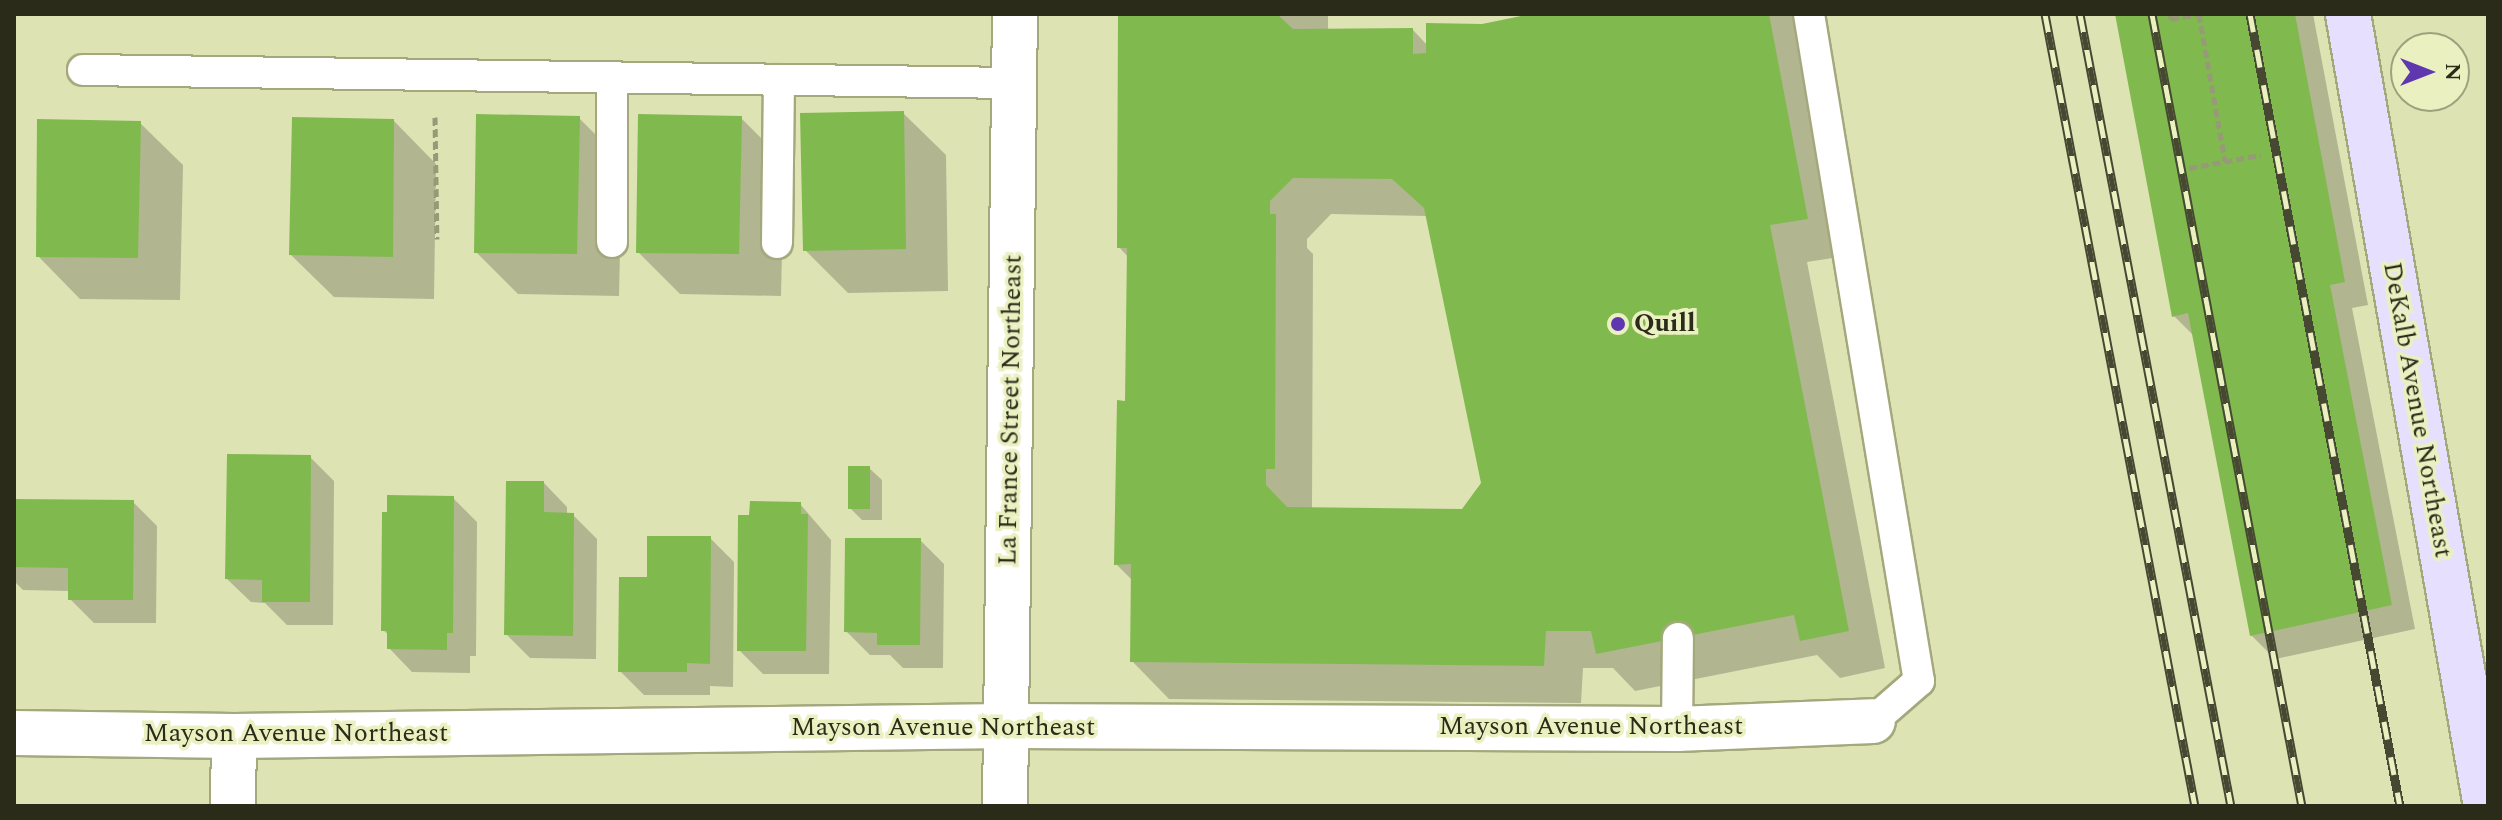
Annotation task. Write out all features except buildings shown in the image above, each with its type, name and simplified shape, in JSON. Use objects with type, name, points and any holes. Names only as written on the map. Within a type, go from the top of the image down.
[{"type":"main road","name":"DeKalb Avenue Northeast","points":[[2348,14],[2486,806]]},
{"type":"street","name":"La France Street Northeast","points":[[1005,806],[1015,14]]},
{"type":"street","name":"Mayson Avenue Northeast","points":[[14,733],[234,736],[1007,726],[1677,729],[1873,721]]},
{"type":"street","points":[[233,806],[234,736]]},
{"type":"lane","points":[[1809,14],[1919,681],[1873,721]]},
{"type":"lane","points":[[83,70],[1014,83]]},
{"type":"lane","points":[[612,77],[612,242]]},
{"type":"lane","points":[[777,243],[779,80]]},
{"type":"lane","points":[[1677,729],[1678,638]]},
{"type":"path","points":[[2170,14],[2171,19],[2199,14],[2225,161]]},
{"type":"path","points":[[435,107],[437,239]]},
{"type":"path","points":[[2189,168],[2261,155]]},
{"type":"railway","points":[[2045,14],[2195,806]]},
{"type":"railway","points":[[2080,14],[2231,806]]},
{"type":"railway","points":[[2152,14],[2302,806]]},
{"type":"railway","points":[[2250,14],[2400,806]]},
{"type":"place","name":"Quill","points":[[1618,324]]}]
